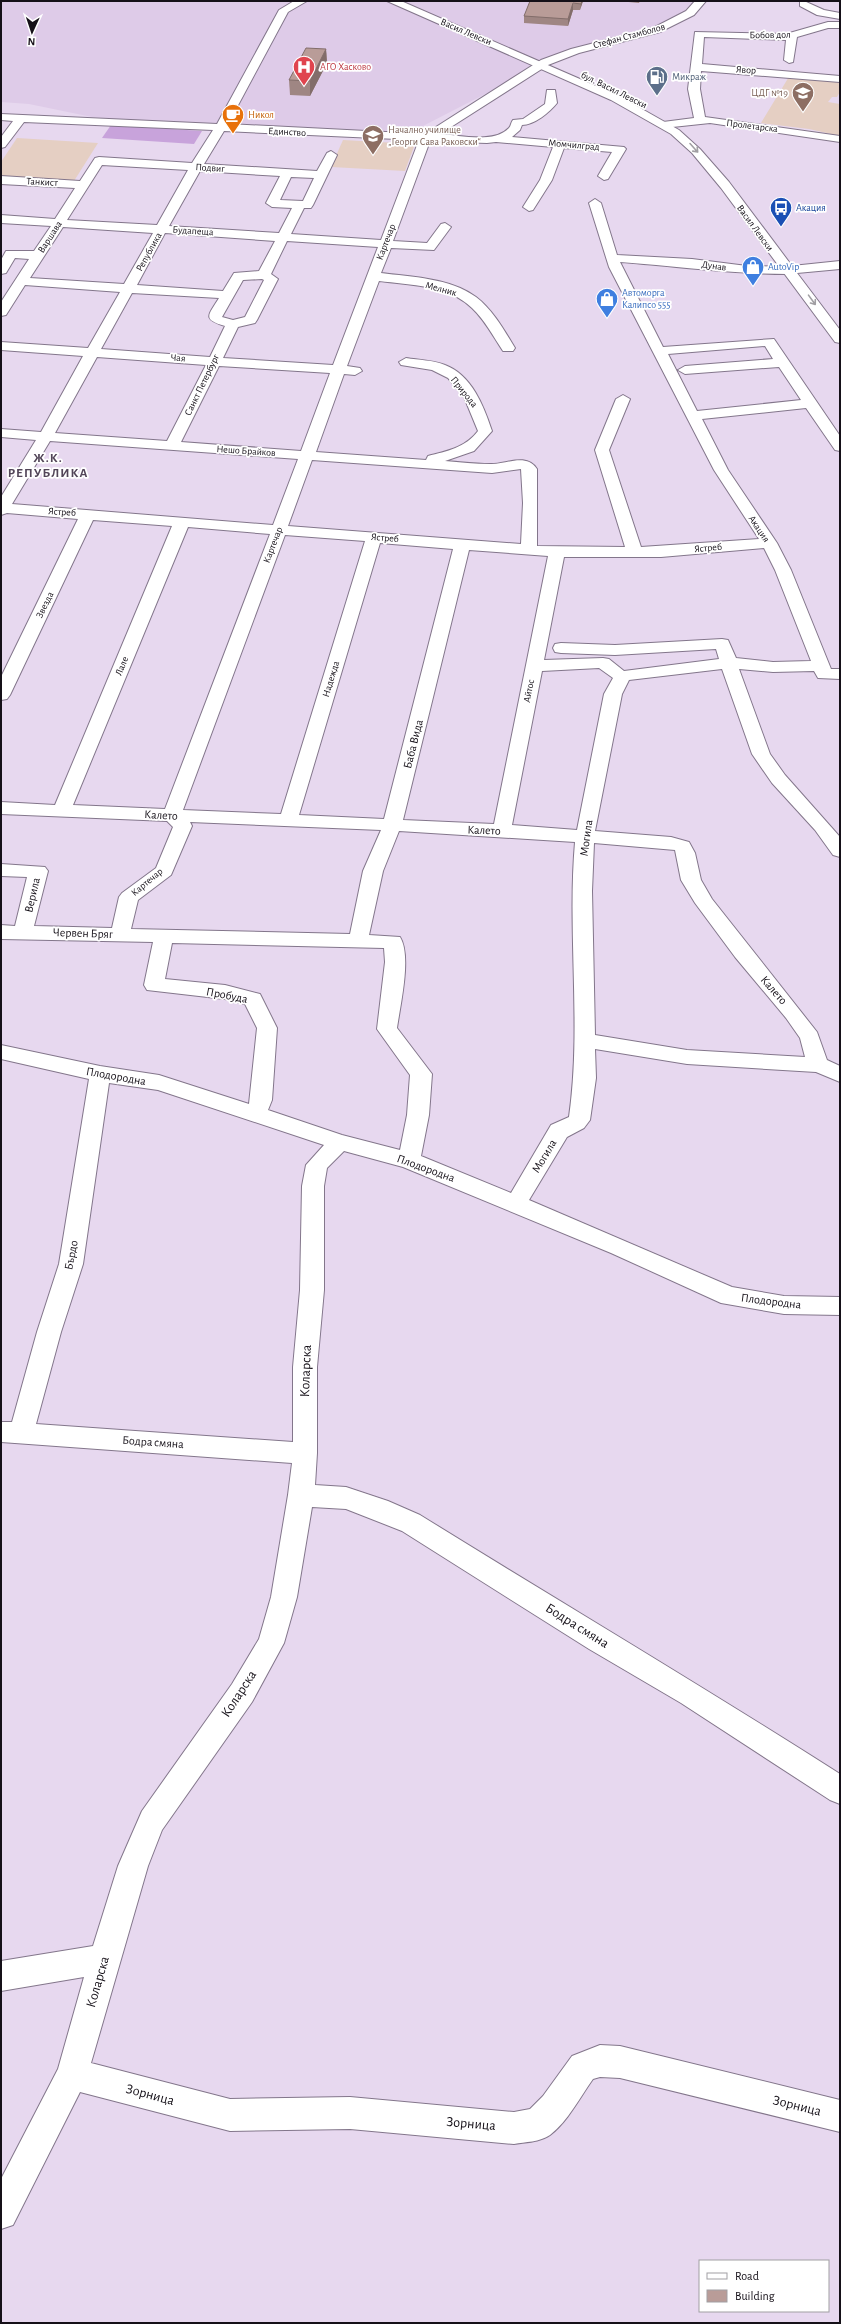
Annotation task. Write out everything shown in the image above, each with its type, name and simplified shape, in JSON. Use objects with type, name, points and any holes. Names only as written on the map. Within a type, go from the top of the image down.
[{"type":"street","name":"Република","points":[[1,509],[45,437],[284,10],[302,1]]},
{"type":"street","name":"Васил Левски","points":[[392,1],[545,62]]},
{"type":"street","name":"Васил Левски","points":[[410,1],[545,62]]},
{"type":"street","name":"Стефан Стамболов","points":[[545,62],[588,47],[659,29],[685,17],[701,2]]},
{"type":"street","points":[[700,120],[694,89],[695,67],[705,25],[701,2]]},
{"type":"street","points":[[804,4],[822,13],[840,16]]},
{"type":"street","points":[[828,25],[840,20]]},
{"type":"street","name":"Бобов дол","points":[[705,25],[792,36],[828,25],[840,25]]},
{"type":"street","points":[[828,25],[840,30]]},
{"type":"street","points":[[789,60],[792,36]]},
{"type":"street","name":"бул. Васил Левски","points":[[545,62],[615,89],[676,123]]},
{"type":"street","name":"бул. Васил Левски","points":[[545,62],[628,104],[663,125]]},
{"type":"street","points":[[425,139],[545,62]]},
{"type":"street","name":"Явор","points":[[695,67],[797,74],[840,80]]},
{"type":"street","points":[[498,139],[516,128],[517,122],[526,122],[549,106],[551,103],[551,92]]},
{"type":"street","name":"Единство","points":[[1,117],[425,139],[498,139]]},
{"type":"street","points":[[1,145],[21,118]]},
{"type":"street","name":"Пролетарска","points":[[663,125],[700,120],[806,133],[840,139]]},
{"type":"street","points":[[676,123],[701,139]]},
{"type":"street","name":"Васил Левски","points":[[663,125],[681,137],[696,151],[787,270],[808,294],[840,339]]},
{"type":"street","name":"Картечар","points":[[120,934],[129,897],[164,871],[182,826],[172,816],[425,139]]},
{"type":"street","name":"Момчилград","points":[[498,139],[620,149],[604,176]]},
{"type":"street","points":[[529,207],[546,180],[560,143]]},
{"type":"street","points":[[287,173],[272,203],[299,206],[307,205],[331,156]]},
{"type":"street","name":"Подвиг","points":[[99,161],[322,175]]},
{"type":"street","name":"Варшава","points":[[2,309],[99,161]]},
{"type":"street","name":"Васил Левски","points":[[724,165],[766,220]]},
{"type":"street","name":"Танкист","points":[[1,180],[84,185]]},
{"type":"street","name":"Акация","points":[[595,203],[611,258],[721,470],[769,543],[783,570],[821,666]]},
{"type":"street","points":[[264,275],[299,206]]},
{"type":"street","name":"Будапеща","points":[[1,219],[430,247],[445,227]]},
{"type":"street","points":[[1,270],[11,254],[38,256]]},
{"type":"street","points":[[795,256],[808,274]]},
{"type":"street","name":"Дунав","points":[[611,258],[692,263],[747,270],[787,270],[808,274],[840,264]]},
{"type":"street","points":[[264,275],[271,279],[250,320],[233,324],[215,319],[215,316],[226,294],[239,276],[264,275]]},
{"type":"street","name":"Мелник","points":[[374,276],[441,288],[465,296],[482,313],[508,348]]},
{"type":"street","points":[[1,284],[20,283],[226,294]]},
{"type":"street","name":"Санкт Петербург","points":[[172,446],[213,361],[233,324]]},
{"type":"street","points":[[659,351],[769,342],[784,362],[840,447]]},
{"type":"street","name":"Чая","points":[[1,346],[355,371]]},
{"type":"street","name":"Природа","points":[[399,463],[456,454],[470,448],[479,440],[485,431],[477,405],[446,370],[430,365],[406,362]]},
{"type":"street","points":[[685,370],[784,362]]},
{"type":"street","points":[[623,399],[602,450],[635,553]]},
{"type":"street","points":[[693,416],[810,403]]},
{"type":"street","name":"Нешо Брайков","points":[[1,433],[492,469],[518,465],[527,466],[530,469],[531,503],[529,550]]},
{"type":"street","name":"Ястреб","points":[[1,509],[88,514],[557,552],[635,553],[769,543]]},
{"type":"street","name":"Звезда","points":[[1,695],[88,514]]},
{"type":"street","name":"Лале","points":[[62,810],[182,522]]},
{"type":"street","name":"Надежда","points":[[288,821],[374,537]]},
{"type":"street","name":"Баба Вида","points":[[358,941],[373,871],[392,826],[462,545]]},
{"type":"street","name":"Айтос","points":[[502,830],[557,552]]},
{"type":"street","points":[[561,648],[616,650],[722,644],[764,760],[817,820],[840,852]]},
{"type":"street","points":[[534,666],[603,663],[622,677],[631,674],[730,663],[773,667],[821,666],[824,674],[840,674]]},
{"type":"street","name":"Могила","points":[[516,1204],[562,1127],[575,1123],[579,1120],[585,1078],[583,1040],[582,891],[585,836],[613,694],[622,677]]},
{"type":"street","name":"Калето","points":[[1,808],[502,830],[672,843],[682,846],[686,853],[688,872],[695,886],[742,952],[793,1013],[810,1037],[818,1065]]},
{"type":"street","name":"Верила","points":[[1,870],[38,871],[23,932]]},
{"type":"street","name":"Червен Бряг","points":[[1,932],[393,942],[395,962],[387,1029],[421,1074],[418,1116],[408,1160]]},
{"type":"street","name":"Пробуда","points":[[164,935],[154,985],[225,992],[253,999],[267,1028],[261,1100],[255,1115]]},
{"type":"street","points":[[583,1040],[687,1057],[818,1065],[840,1074]]},
{"type":"street","name":"Плодородна","points":[[1,1052],[100,1074],[159,1083],[340,1142],[408,1160],[516,1204],[729,1296],[784,1305],[840,1306]]},
{"type":"street","name":"Бърдо","points":[[12,1432],[49,1332],[71,1264],[100,1074]]},
{"type":"street","name":"Коларска","points":[[1,2213],[72,2074],[104,1959],[134,1866],[152,1820],[242,1693],[271,1643],[284,1597],[301,1495],[305,1453],[305,1367],[312,1290],[313,1186],[317,1165],[340,1142]]},
{"type":"street","name":"Бодра смяна","points":[[12,1432],[305,1453]]},
{"type":"street","name":"Бодра смяна","points":[[301,1495],[346,1498],[379,1509],[412,1523],[598,1640],[691,1694],[840,1790]]},
{"type":"street","points":[[1,1976],[104,1959]]},
{"type":"street","name":"Зорница","points":[[72,2074],[230,2115],[350,2113],[514,2128],[538,2124],[554,2107],[583,2067],[600,2061],[620,2062],[840,2116]]},
{"type":"shaded area","points":[[1,1],[698,1],[700,3],[671,18],[659,29],[588,47],[536,68],[421,127],[344,135],[219,128],[92,117],[29,104],[1,102]]},
{"type":"shaded area","name":"ЦДГ №19","points":[[790,75],[840,82],[840,92],[837,97],[832,97],[828,102],[840,104],[840,136],[809,129],[761,123]]},
{"type":"shaded area","points":[[111,125],[202,131],[194,144],[102,138]]},
{"type":"shaded area","points":[[17,138],[98,143],[74,181],[1,177],[1,162]]},
{"type":"shaded area","name":"Начално училище „Георги Сава Раковски“","points":[[343,140],[415,144],[405,171],[331,167]]},
{"type":"building","points":[[530,1],[582,1],[581,4],[573,3],[568,19],[524,16]]},
{"type":"building","points":[[306,48],[326,49],[310,81],[289,80]]},
{"type":"place","name":"АГО Хасково","points":[[304,86]]},
{"type":"place","name":"Микраж","points":[[657,96]]},
{"type":"place","name":"ЦДГ №19","points":[[803,112]]},
{"type":"place","name":"Никол","points":[[233,134]]},
{"type":"place","name":"Начално училище „Георги Сава Раковски“","points":[[373,156]]},
{"type":"place","name":"Акация","points":[[781,228]]},
{"type":"place","name":"AutoVip","points":[[753,286]]},
{"type":"place","name":"Автоморга Калипсо 555","points":[[607,318]]},
{"type":"district","name":"Ж.К. РЕПУБЛИКА","points":[[48,466]]}]
